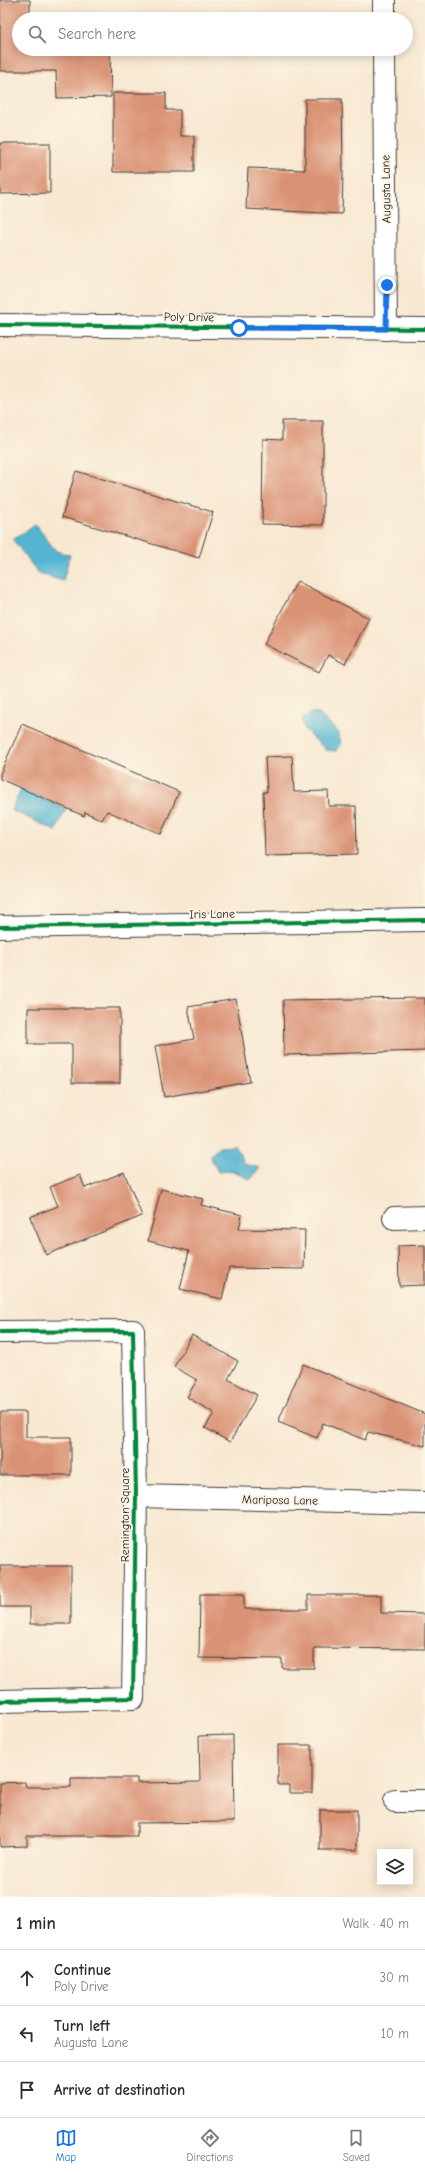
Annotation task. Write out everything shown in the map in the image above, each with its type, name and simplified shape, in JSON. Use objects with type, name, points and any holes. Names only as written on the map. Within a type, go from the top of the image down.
[{"type":"street","points":[[384,0],[384,12]]},
{"type":"street","name":"Augusta Lane","points":[[384,56],[386,329]]},
{"type":"street","name":"Poly Drive","points":[[0,326],[425,329]]},
{"type":"street","name":"Iris Lane","points":[[0,927],[425,920]]},
{"type":"street","points":[[394,1218],[425,1218]]},
{"type":"street","name":"Remington Square","points":[[0,1332],[133,1331],[136,1496],[133,1698],[0,1701]]},
{"type":"street","name":"Mariposa Lane","points":[[136,1496],[425,1503]]},
{"type":"street","points":[[395,1801],[425,1801]]},
{"type":"water","points":[[35,524],[56,551],[70,555],[63,581],[39,574],[13,540]]},
{"type":"water","points":[[310,713],[318,713],[339,733],[341,745],[336,751],[326,750],[304,729],[302,719]]},
{"type":"water","points":[[22,788],[66,809],[56,831],[11,810]]},
{"type":"water","points":[[235,1146],[245,1164],[260,1168],[250,1180],[234,1171],[218,1172],[210,1156],[219,1147]]},
{"type":"building","points":[[0,0],[30,0],[30,12],[12,12],[12,56],[110,56],[111,97],[57,98],[56,71],[0,71]]},
{"type":"building","points":[[113,93],[166,93],[166,110],[180,110],[180,136],[194,136],[194,172],[113,172]]},
{"type":"building","points":[[305,99],[342,99],[342,214],[246,209],[248,168],[305,170]]},
{"type":"building","points":[[0,143],[50,143],[50,193],[0,194]]},
{"type":"building","points":[[282,421],[323,421],[323,525],[262,524],[263,439],[282,440]]},
{"type":"building","points":[[76,471],[213,512],[199,558],[62,517]]},
{"type":"building","points":[[297,581],[369,618],[345,664],[328,655],[319,672],[264,644]]},
{"type":"building","points":[[22,724],[179,792],[161,834],[107,811],[102,820],[85,812],[84,816],[0,779],[0,774]]},
{"type":"building","points":[[292,756],[294,792],[328,791],[329,806],[356,806],[357,854],[265,856],[263,792],[267,792],[265,757]]},
{"type":"building","points":[[425,998],[425,1051],[284,1055],[283,1000]]},
{"type":"building","points":[[236,999],[250,1082],[164,1097],[155,1046],[194,1039],[188,1007]]},
{"type":"building","points":[[28,1008],[120,1008],[120,1083],[72,1083],[72,1044],[28,1044]]},
{"type":"building","points":[[124,1172],[142,1216],[46,1255],[30,1217],[58,1206],[50,1187],[80,1175],[85,1188]]},
{"type":"building","points":[[161,1189],[203,1199],[201,1205],[242,1215],[239,1229],[305,1230],[304,1269],[229,1268],[222,1299],[180,1289],[189,1251],[148,1241]]},
{"type":"building","points":[[425,1245],[425,1285],[399,1286],[398,1246]]},
{"type":"building","points":[[192,1335],[238,1361],[228,1379],[257,1395],[230,1442],[205,1428],[214,1413],[187,1397],[197,1380],[174,1367]]},
{"type":"building","points":[[303,1364],[425,1414],[425,1446],[368,1432],[365,1440],[323,1423],[317,1438],[278,1422]]},
{"type":"building","points":[[0,1412],[26,1412],[26,1437],[71,1437],[71,1475],[0,1475]]},
{"type":"building","points":[[0,1566],[71,1566],[71,1624],[30,1624],[30,1607],[0,1607]]},
{"type":"building","points":[[200,1594],[244,1594],[244,1609],[308,1609],[308,1595],[381,1595],[381,1613],[425,1614],[425,1649],[314,1648],[314,1668],[282,1668],[282,1659],[199,1658]]},
{"type":"building","points":[[233,1735],[234,1822],[137,1823],[137,1836],[27,1836],[27,1846],[0,1847],[0,1783],[25,1782],[26,1787],[71,1787],[71,1778],[137,1778],[137,1783],[200,1782],[199,1736]]},
{"type":"building","points":[[278,1745],[312,1745],[312,1793],[289,1793],[289,1785],[278,1785]]},
{"type":"building","points":[[320,1810],[357,1810],[357,1850],[320,1850]]},
{"type":"cycle path","points":[[0,325],[425,329]]},
{"type":"cycle path","points":[[0,927],[425,920]]},
{"type":"cycle path","points":[[0,1332],[133,1331],[136,1496],[133,1698],[0,1701]]},
{"type":"route","points":[[239,328],[386,329],[387,285]]}]
